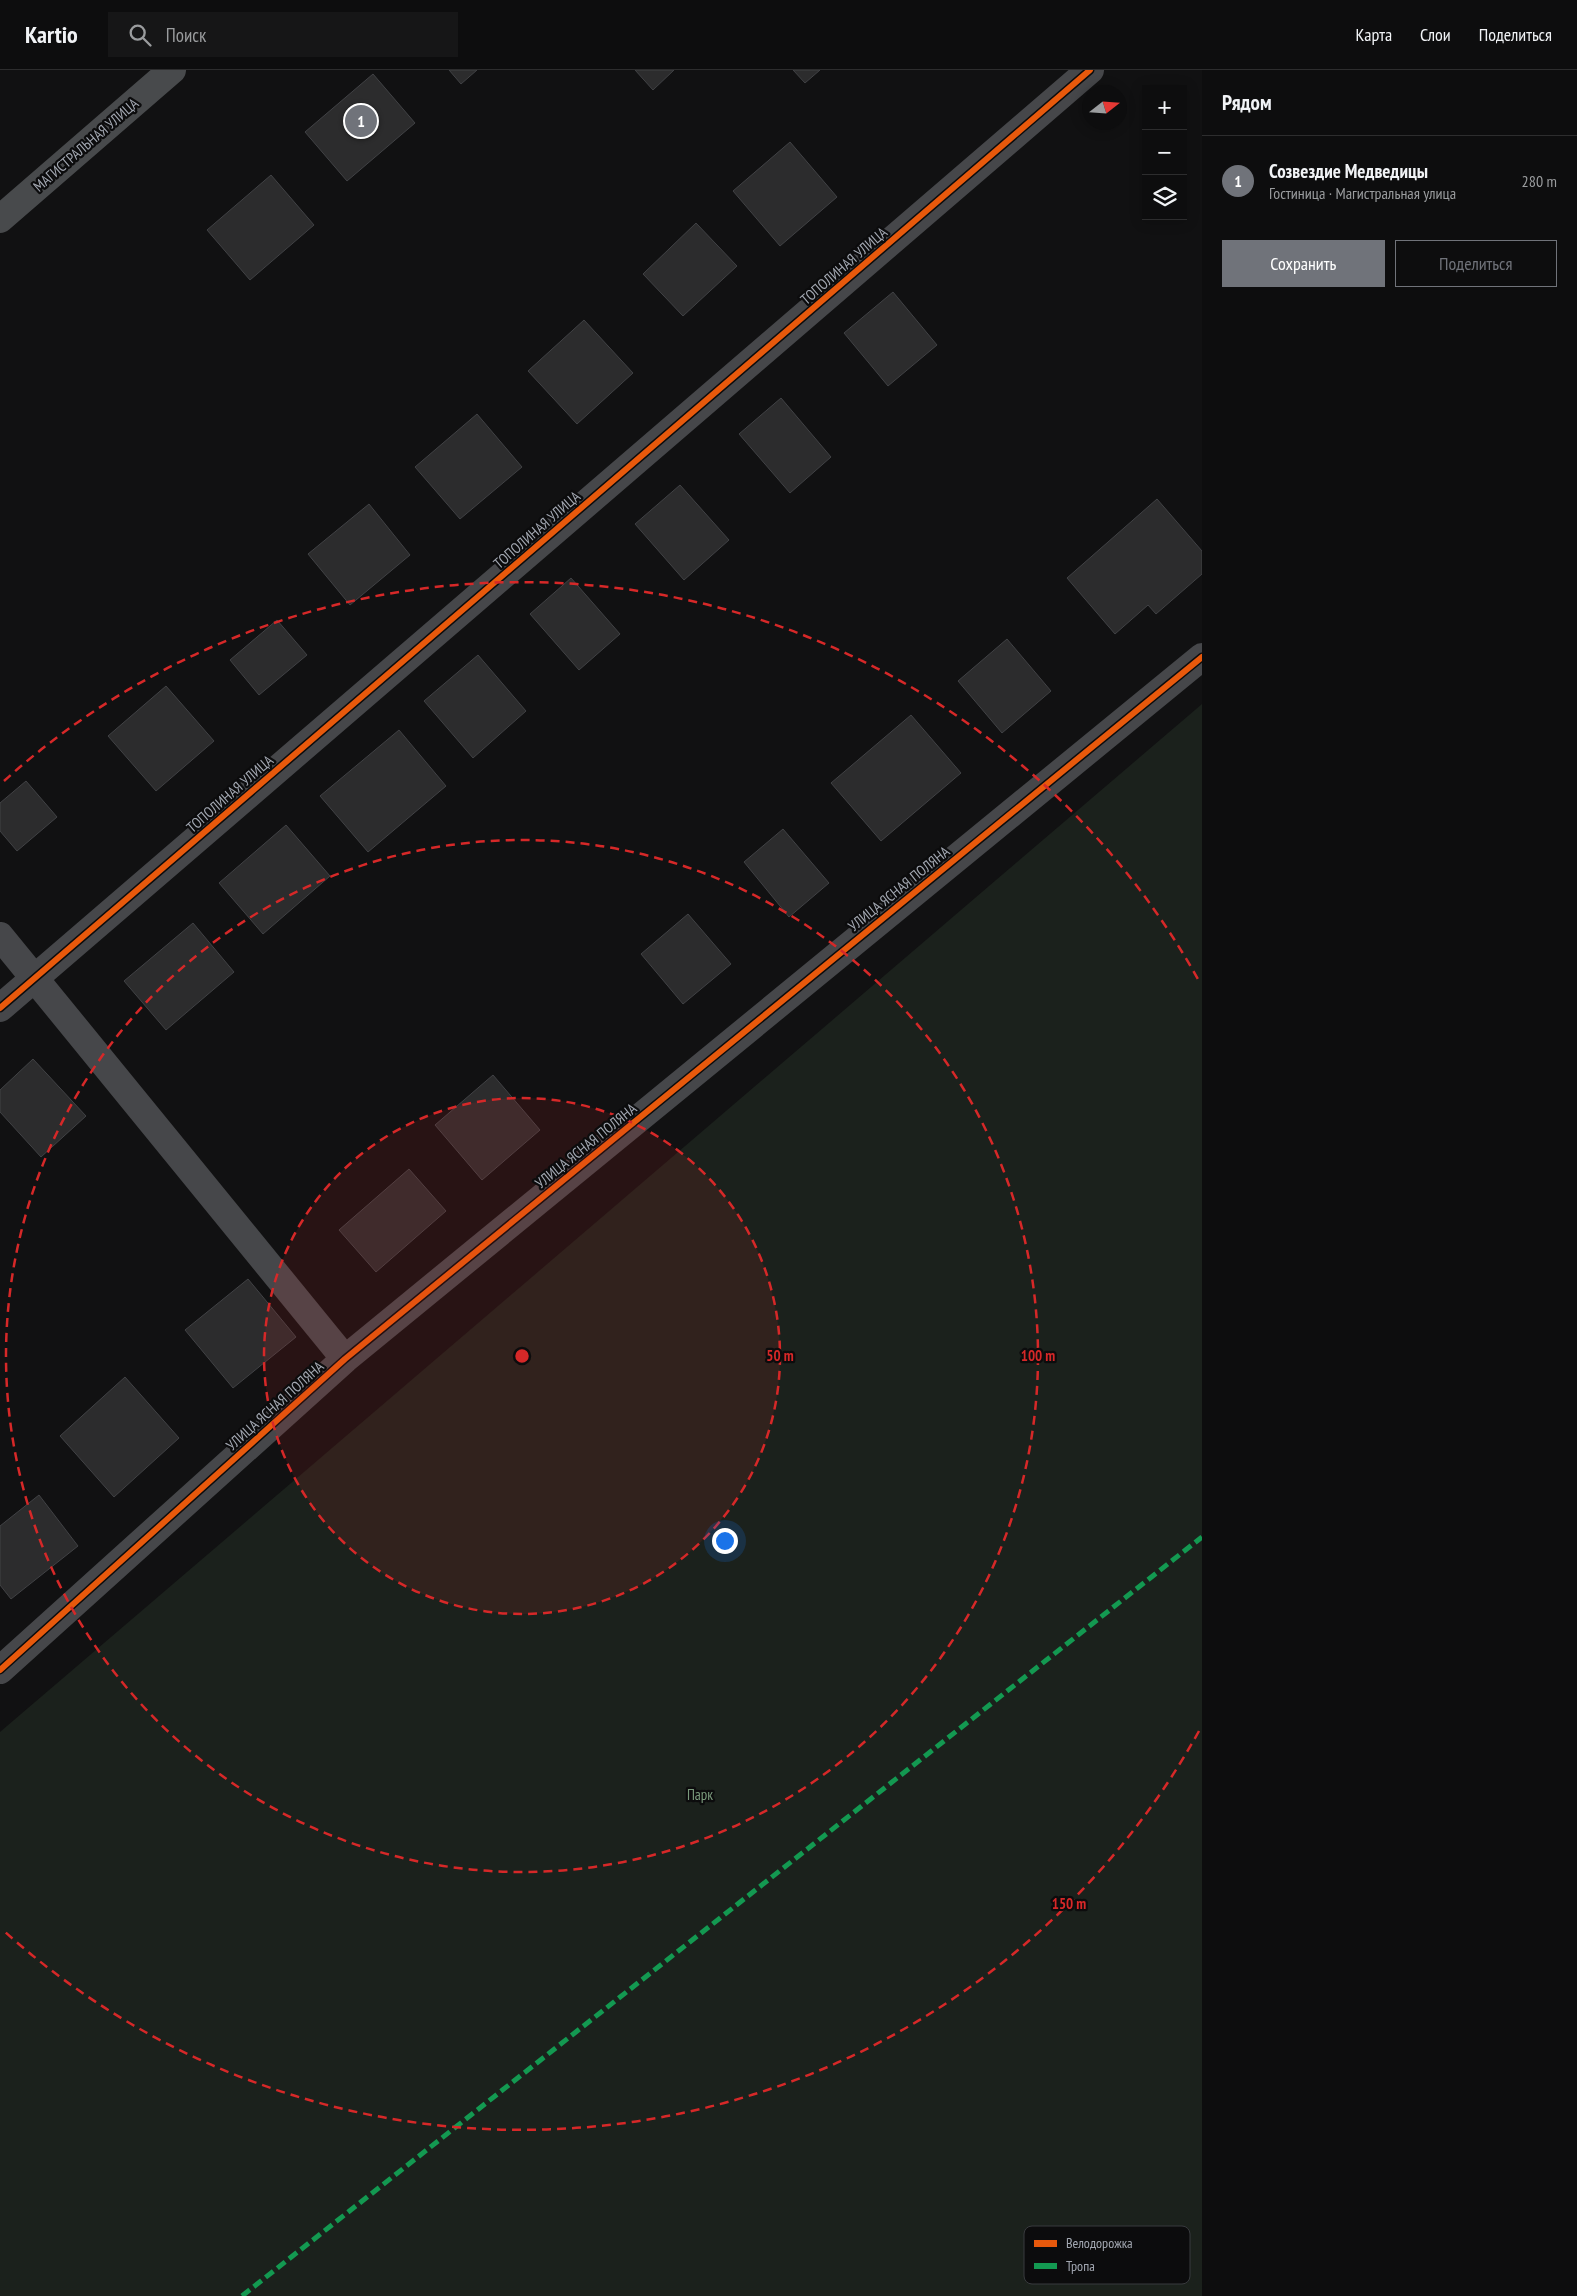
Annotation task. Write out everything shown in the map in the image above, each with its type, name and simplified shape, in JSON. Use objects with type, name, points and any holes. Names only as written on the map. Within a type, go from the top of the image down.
[{"type":"main road","name":"МАГИСТРАЛЬНАЯ УЛИЦА","points":[[0,219],[172,70]]},
{"type":"street","name":"ТОПОЛИНАЯ УЛИЦА","points":[[0,1008],[1090,70]]},
{"type":"street","name":"УЛИЦА ЯСНАЯ ПОЛЯНА","points":[[0,1670],[345,1359],[1202,657]]},
{"type":"street","points":[[0,936],[345,1359]]},
{"type":"green space","name":"Парк","points":[[1202,704],[1202,2296],[0,2296],[0,1732]]},
{"type":"building","points":[[449,70],[477,70],[461,84]]},
{"type":"building","points":[[635,70],[674,70],[653,90]]},
{"type":"building","points":[[793,70],[820,70],[805,83]]},
{"type":"building","points":[[373,74],[415,123],[347,181],[305,132]]},
{"type":"building","points":[[790,142],[837,197],[780,246],[733,191]]},
{"type":"building","points":[[271,175],[314,225],[250,280],[207,230]]},
{"type":"building","points":[[696,223],[737,266],[683,316],[643,274]]},
{"type":"building","points":[[893,292],[937,345],[888,386],[844,333]]},
{"type":"building","points":[[584,320],[633,373],[577,424],[528,371]]},
{"type":"building","points":[[781,398],[831,457],[790,493],[739,434]]},
{"type":"building","points":[[477,414],[522,467],[460,519],[415,467]]},
{"type":"building","points":[[680,485],[729,540],[684,580],[635,524]]},
{"type":"building","points":[[1157,499],[1202,551],[1202,574],[1156,614],[1148,605],[1115,634],[1067,578]]},
{"type":"building","points":[[369,504],[410,555],[350,605],[308,554]]},
{"type":"building","points":[[571,578],[620,634],[579,670],[530,614]]},
{"type":"building","points":[[277,620],[307,655],[259,695],[230,660]]},
{"type":"building","points":[[1007,639],[1051,691],[1002,733],[958,681]]},
{"type":"building","points":[[478,655],[526,711],[473,758],[424,701]]},
{"type":"building","points":[[166,686],[214,741],[156,791],[108,736]]},
{"type":"building","points":[[911,715],[961,773],[881,841],[831,783]]},
{"type":"building","points":[[399,730],[446,786],[368,852],[320,796]]},
{"type":"building","points":[[26,781],[57,817],[17,851],[0,831],[0,803]]},
{"type":"building","points":[[286,825],[330,876],[263,934],[219,883]]},
{"type":"building","points":[[783,829],[829,883],[789,917],[744,862]]},
{"type":"building","points":[[688,914],[731,964],[683,1004],[641,954]]},
{"type":"building","points":[[193,923],[234,972],[166,1030],[124,981]]},
{"type":"building","points":[[33,1059],[86,1116],[41,1157],[0,1112],[0,1090]]},
{"type":"building","points":[[493,1075],[540,1130],[482,1180],[435,1125]]},
{"type":"building","points":[[409,1169],[446,1211],[376,1272],[339,1230]]},
{"type":"building","points":[[248,1279],[296,1337],[233,1388],[185,1330]]},
{"type":"building","points":[[125,1377],[179,1438],[114,1497],[60,1436]]},
{"type":"building","points":[[39,1495],[78,1546],[11,1599],[0,1585],[0,1526]]},
{"type":"marked path","points":[[242,2296],[1202,1537]]},
{"type":"cycle path","points":[[0,1008],[1090,70]]},
{"type":"cycle path","points":[[0,1670],[345,1359],[1202,657]]},
{"type":"place","name":"Созвездие Медведицы","points":[[361,121]]}]
